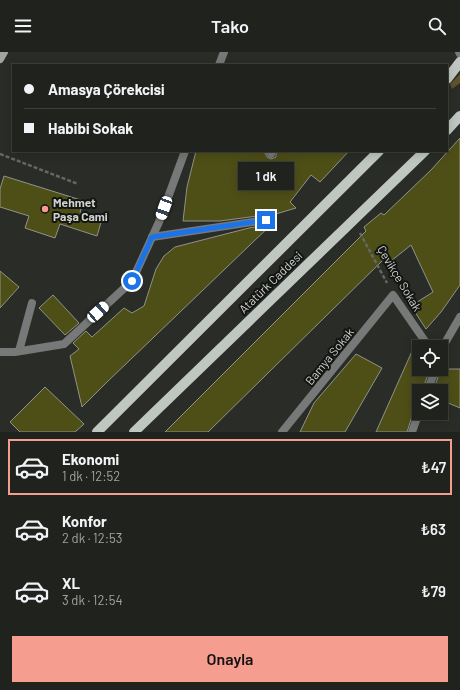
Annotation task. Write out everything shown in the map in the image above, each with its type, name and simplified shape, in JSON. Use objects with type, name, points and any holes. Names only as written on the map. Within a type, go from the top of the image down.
[{"type":"main road","points":[[448,78],[460,62]]},
{"type":"main road","points":[[448,129],[460,117]]},
{"type":"main road","name":"Atatürk Caddesi","points":[[97,432],[377,152]]},
{"type":"main road","name":"Atatürk Caddesi","points":[[134,432],[424,152]]},
{"type":"street","points":[[0,59],[4,52]]},
{"type":"street","points":[[219,64],[224,52]]},
{"type":"street","points":[[0,352],[19,351],[64,344],[132,281],[152,237],[186,152]]},
{"type":"street","points":[[152,237],[266,220]]},
{"type":"street","name":"Çevikçe Sokak","points":[[393,295],[424,340]]},
{"type":"street","name":"Bamya Sokak","points":[[282,432],[393,295]]},
{"type":"street","points":[[19,351],[32,303]]},
{"type":"street","points":[[447,340],[460,317]]},
{"type":"street","points":[[412,432],[416,420]]},
{"type":"path","points":[[0,154],[78,184]]},
{"type":"path","name":"Çevikçe Sokak","points":[[353,220],[393,295]]},
{"type":"shaded area","points":[[460,74],[460,83],[452,89],[450,84]]},
{"type":"building","points":[[460,138],[460,285],[441,312],[426,329],[411,306],[433,292],[411,245],[386,265],[383,260],[208,432],[165,432],[366,231],[364,227],[381,213],[384,215],[431,170]]},
{"type":"building","points":[[196,152],[264,152],[267,157],[271,159],[276,157],[276,152],[348,152],[320,182],[311,175],[290,202],[296,208],[269,216],[265,215],[220,221],[183,221],[187,187]]},
{"type":"building","name":"Mehmet Paşa Cami","points":[[4,176],[84,201],[80,212],[102,219],[97,236],[60,224],[55,238],[25,228],[29,216],[0,207],[0,189]]},
{"type":"building","points":[[275,221],[82,407],[70,356],[79,349],[73,343],[86,331],[92,337],[124,308],[132,313],[144,306],[156,269],[164,256],[175,247],[249,228],[267,225]]},
{"type":"building","points":[[0,271],[19,287],[0,308]]},
{"type":"building","points":[[53,295],[79,323],[65,335],[39,308]]},
{"type":"building","points":[[412,351],[412,376],[427,376],[425,384],[412,384],[412,416],[407,432],[376,432]]},
{"type":"building","points":[[356,354],[382,368],[345,432],[300,432],[314,403]]},
{"type":"building","points":[[448,369],[460,369],[460,408],[448,403],[448,384],[436,384],[438,376],[448,376]]},
{"type":"building","points":[[45,387],[84,424],[75,432],[20,432],[10,422]]},
{"type":"place","name":"Mehmet Paşa Cami","points":[[45,209]]},
{"type":"route","points":[[132,281],[152,237],[266,220]]}]
